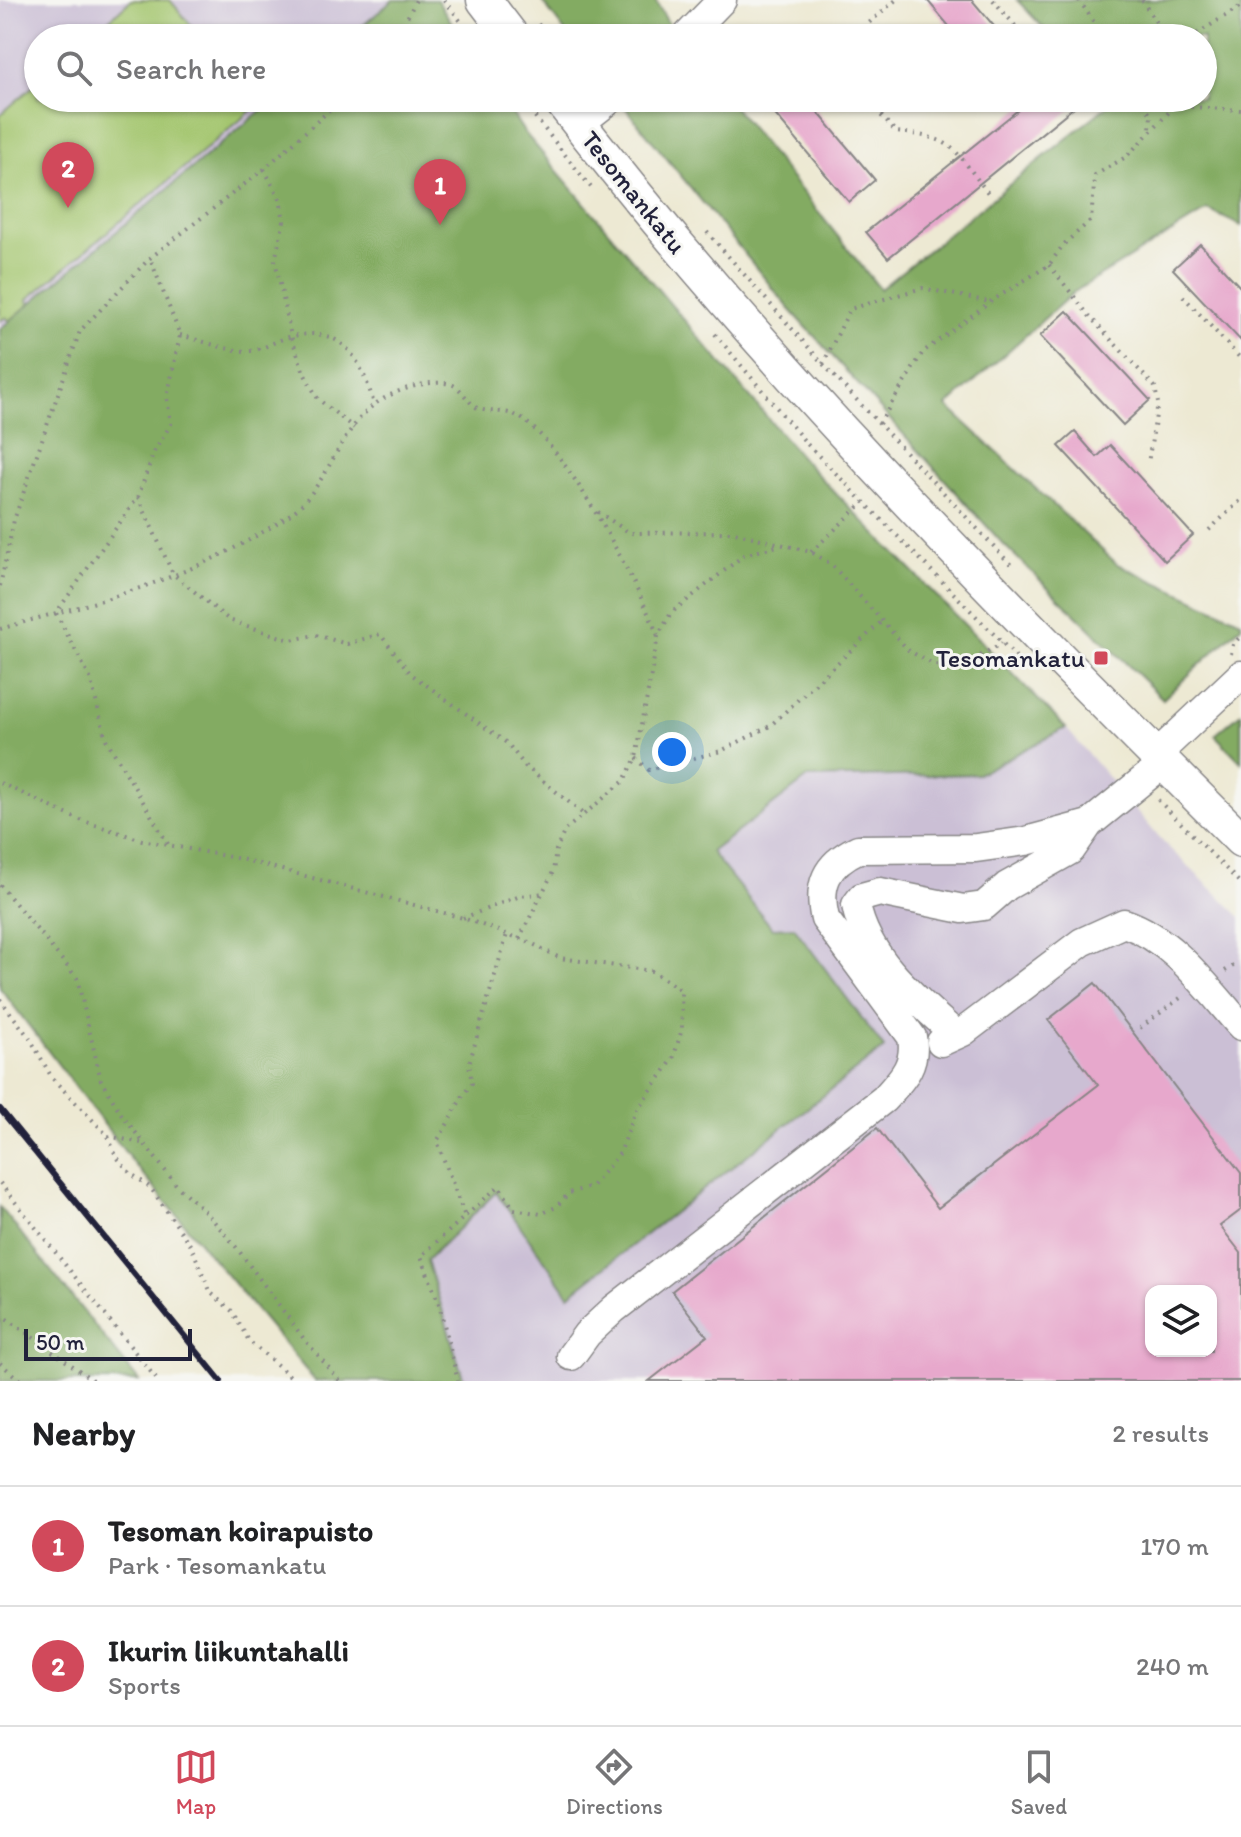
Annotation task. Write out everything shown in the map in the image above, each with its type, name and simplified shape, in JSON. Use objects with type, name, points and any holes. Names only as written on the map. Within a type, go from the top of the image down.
[{"type":"main road","points":[[484,0],[502,24]]},
{"type":"main road","name":"Tesomankatu","points":[[570,112],[677,247],[847,441],[1241,840]]},
{"type":"street","points":[[699,24],[722,0]]},
{"type":"street","points":[[956,1035],[883,960],[859,922],[856,905],[862,897],[880,892],[963,909],[984,906],[1007,886],[1071,850],[1089,824],[1160,759],[1241,675]]},
{"type":"street","points":[[571,1356],[587,1334],[614,1309],[884,1099],[905,1076],[915,1054],[912,1037],[825,919],[820,898],[824,876],[841,857],[858,849],[976,848],[1026,841],[1089,824]]},
{"type":"street","points":[[915,1054],[956,1035],[1082,942],[1124,923],[1148,931],[1171,951],[1241,1026]]},
{"type":"path","points":[[404,24],[416,0]]},
{"type":"path","points":[[444,0],[463,24]]},
{"type":"path","points":[[868,24],[896,0]]},
{"type":"path","points":[[993,0],[1014,24]]},
{"type":"path","points":[[1079,0],[1095,24]]},
{"type":"path","points":[[1142,0],[1157,24]]},
{"type":"path","points":[[1212,24],[1241,6]]},
{"type":"path","points":[[1217,109],[1241,110]]},
{"type":"path","points":[[0,586],[14,520],[80,331],[150,258],[264,169],[327,112]]},
{"type":"path","points":[[531,112],[569,161]]},
{"type":"path","points":[[878,112],[896,132],[938,136],[988,193]]},
{"type":"path","points":[[1149,112],[1150,132]]},
{"type":"path","points":[[879,424],[923,352],[990,302],[1049,265],[1063,245],[1091,220],[1095,175],[1126,157],[1169,112]]},
{"type":"path","points":[[264,169],[280,199],[284,221],[275,260],[291,336],[318,399],[354,428]]},
{"type":"path","points":[[700,224],[823,364],[1016,570]]},
{"type":"path","points":[[56,613],[138,497],[154,452],[171,424],[167,398],[180,335],[150,258]]},
{"type":"path","points":[[1049,265],[1091,318],[1155,387],[1158,403],[1148,463]]},
{"type":"path","points":[[823,364],[850,309],[922,288],[990,302]]},
{"type":"path","points":[[1183,296],[1241,359]]},
{"type":"path","points":[[180,335],[249,351],[291,336],[321,335],[345,344],[363,367],[374,404]]},
{"type":"path","points":[[0,629],[109,599],[202,563],[292,514],[374,404],[427,381],[455,386],[477,409],[514,414],[537,429],[596,511],[658,636]]},
{"type":"path","points":[[138,497],[173,574],[229,620],[290,640],[316,635],[347,644],[380,634],[411,674],[508,744],[525,766],[582,813]]},
{"type":"path","points":[[1209,530],[1241,500]]},
{"type":"path","points":[[811,552],[864,502]]},
{"type":"path","points":[[596,511],[630,533],[734,532],[811,552],[831,564],[865,599],[880,623],[909,651],[935,665],[960,667],[1002,643]]},
{"type":"path","points":[[519,939],[544,893],[565,830],[623,782],[636,758],[658,636],[671,613],[744,555],[781,545]]},
{"type":"path","points":[[56,613],[90,678],[106,739],[168,844]]},
{"type":"path","points":[[636,758],[649,770],[721,751],[770,726],[880,623]]},
{"type":"path","points":[[0,783],[77,819],[142,840],[463,918],[560,958],[652,971],[681,990],[682,1029],[673,1059],[636,1111],[620,1153],[592,1186],[569,1193],[556,1207],[541,1214],[514,1209],[499,1186],[421,1256],[439,1304],[458,1381]]},
{"type":"path","points":[[0,885],[77,978],[101,1080],[142,1143],[178,1187],[206,1212],[236,1247],[304,1339],[340,1381]]},
{"type":"path","points":[[463,918],[520,896],[544,893]]},
{"type":"path","points":[[465,1215],[437,1141],[455,1116],[457,1102],[472,1083],[469,1064],[507,934]]},
{"type":"path","points":[[0,999],[31,1040],[52,1078],[108,1136],[116,1156],[130,1173],[150,1187],[191,1246],[211,1293],[232,1311],[249,1341],[296,1381]]},
{"type":"path","points":[[108,1136],[142,1143]]},
{"type":"path","points":[[0,1183],[158,1381]]},
{"type":"path","points":[[0,1314],[94,1381]]},
{"type":"path","points":[[0,1363],[21,1381]]},
{"type":"shaded area","points":[[0,0],[393,0],[365,24],[24,24],[24,112],[259,112],[0,329]]},
{"type":"shaded area","points":[[1066,728],[1163,842],[1241,917],[1241,1381],[464,1381],[427,1260],[496,1192],[570,1295],[884,1048],[794,927],[772,928],[710,852],[808,778],[978,774]]},
{"type":"green space","points":[[131,0],[170,0],[190,24],[104,24]]},
{"type":"green space","points":[[393,0],[437,0],[453,24],[365,24]]},
{"type":"green space","points":[[541,0],[655,0],[669,24],[559,24]]},
{"type":"green space","points":[[1017,0],[1241,0],[1241,226],[1208,210],[1074,292],[947,406],[1117,564],[1241,621],[1241,626],[1163,699],[1003,544],[788,307],[629,112],[738,112],[880,289],[1100,112],[1217,112],[1217,24],[1040,24]]},
{"type":"green space","points":[[24,94],[24,112],[250,112],[27,300],[42,319],[22,336],[6,317],[0,321],[0,115]]},
{"type":"green space","points":[[259,112],[511,112],[524,132],[806,463],[1066,728],[978,774],[808,778],[711,852],[772,928],[794,927],[884,1048],[569,1295],[496,1192],[427,1260],[464,1381],[315,1381],[135,1165],[0,988],[0,329]]},
{"type":"green space","points":[[1241,713],[1241,762],[1215,735]]},
{"type":"green space","points":[[0,1207],[139,1381],[0,1381]]},
{"type":"building","points":[[927,0],[972,0],[992,24],[947,24]]},
{"type":"building","points":[[773,112],[818,112],[875,180],[849,202]]},
{"type":"building","points":[[1016,112],[1068,112],[888,258],[866,232]]},
{"type":"building","points":[[1200,244],[1241,288],[1241,341],[1173,269]]},
{"type":"building","points":[[1067,311],[1150,400],[1123,425],[1040,336]]},
{"type":"building","points":[[1075,432],[1097,457],[1110,445],[1193,535],[1165,561],[1059,446]]},
{"type":"building","points":[[1095,983],[1241,1173],[1241,1210],[1220,1226],[1241,1253],[1241,1381],[649,1381],[707,1336],[672,1291],[877,1128],[938,1208],[1098,1085],[1048,1020]]},
{"type":"railway","points":[[0,1109],[221,1381]]},
{"type":"place","name":"Ikurin liikuntahalli","points":[[68,208]]},
{"type":"place","name":"Tesoman koirapuisto","points":[[440,225]]},
{"type":"place","name":"Tesomankatu","points":[[1101,658]]}]
